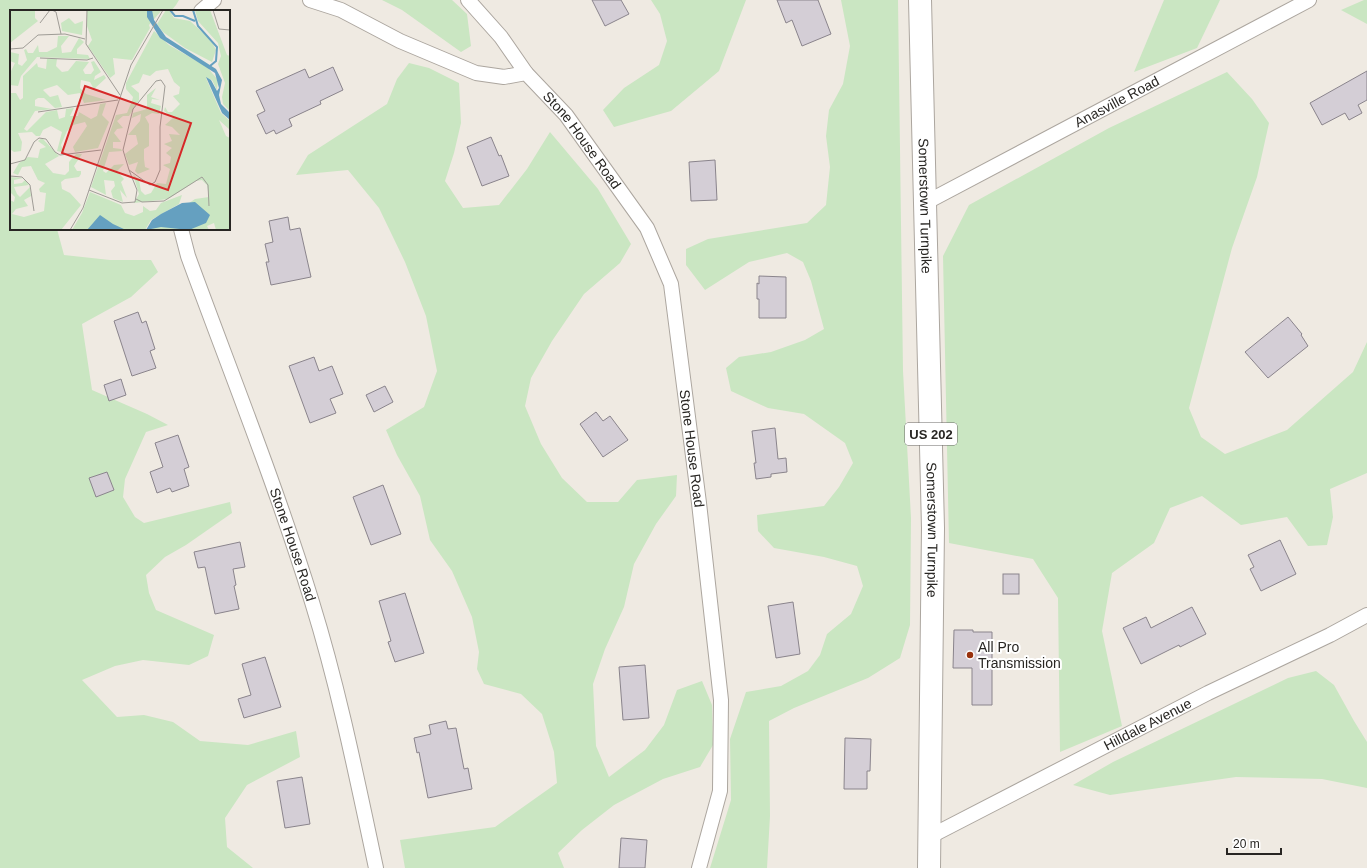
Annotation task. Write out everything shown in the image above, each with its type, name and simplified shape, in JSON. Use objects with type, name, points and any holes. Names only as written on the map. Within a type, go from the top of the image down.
[{"type":"main road","name":"Somerstown Turnpike","points":[[920,0],[933,528],[929,868]]},
{"type":"street","points":[[202,10],[214,0]]},
{"type":"street","points":[[310,0],[341,10],[400,41],[476,74],[504,77],[526,73]]},
{"type":"street","name":"Stone House Road","points":[[468,0],[501,37],[526,73],[566,115],[647,228],[671,284],[699,503],[721,700],[720,791],[699,868]]},
{"type":"street","name":"Anasville Road","points":[[925,203],[1309,0]]},
{"type":"street","name":"Stone House Road","points":[[181,230],[188,256],[292,539],[313,604],[339,698],[376,868]]},
{"type":"street","name":"Hilldale Avenue","points":[[929,837],[1208,693],[1330,635],[1367,615]]},
{"type":"green space","points":[[0,0],[179,0],[172,10],[10,10],[10,230],[57,230],[64,255],[110,260],[151,260],[158,272],[131,297],[82,324],[92,390],[147,414],[168,425],[146,432],[125,479],[123,497],[135,517],[144,523],[230,502],[232,513],[186,545],[165,557],[146,575],[149,593],[156,610],[214,635],[208,656],[189,665],[143,660],[115,666],[82,680],[117,717],[144,715],[173,722],[200,741],[248,745],[296,731],[300,757],[247,785],[225,818],[227,847],[253,868],[0,868]]},
{"type":"green space","points":[[382,0],[452,0],[467,14],[471,46],[461,52],[402,10]]},
{"type":"green space","points":[[651,0],[746,0],[719,71],[671,111],[614,127],[603,110],[624,88],[659,65],[667,41],[660,14]]},
{"type":"green space","points":[[841,0],[898,0],[903,371],[911,518],[910,625],[900,658],[868,678],[794,708],[769,721],[770,816],[767,868],[710,868],[731,800],[730,739],[746,692],[781,686],[808,671],[820,655],[827,634],[851,614],[863,586],[857,566],[824,557],[774,548],[758,531],[757,515],[824,506],[839,487],[853,463],[845,443],[804,414],[768,408],[731,391],[726,368],[739,357],[771,352],[805,340],[824,329],[811,281],[803,262],[787,253],[749,262],[705,290],[686,265],[686,249],[708,239],[807,223],[826,205],[830,167],[826,136],[829,110],[843,84],[850,46]]},
{"type":"green space","points":[[1164,0],[1220,0],[1197,48],[1134,72]]},
{"type":"green space","points":[[1367,0],[1367,24],[1341,10]]},
{"type":"green space","points":[[409,63],[429,68],[459,83],[461,123],[454,153],[445,181],[463,208],[499,205],[527,169],[550,132],[598,189],[631,244],[620,263],[584,294],[552,341],[531,378],[525,406],[541,444],[562,478],[587,502],[618,502],[637,480],[677,475],[676,496],[656,524],[634,564],[624,607],[605,649],[593,684],[596,746],[609,777],[645,750],[664,725],[677,690],[702,681],[712,705],[713,745],[700,767],[663,779],[614,805],[582,830],[558,853],[564,868],[405,868],[400,840],[495,827],[557,783],[554,752],[542,714],[521,694],[484,684],[477,669],[479,652],[472,617],[452,571],[430,540],[420,496],[397,455],[386,430],[424,407],[437,371],[426,316],[405,262],[379,208],[348,170],[296,175],[308,155],[387,104],[397,79]]},
{"type":"green space","points":[[1227,72],[1252,99],[1269,123],[1257,177],[1232,248],[1189,408],[1201,437],[1225,454],[1287,430],[1353,372],[1367,342],[1367,473],[1330,489],[1333,517],[1327,545],[1308,546],[1287,517],[1241,525],[1202,496],[1170,508],[1154,543],[1112,573],[1102,631],[1122,726],[1060,752],[1058,598],[1033,559],[949,543],[943,256],[969,205],[1109,128]]},
{"type":"green space","points":[[1316,671],[1334,685],[1367,742],[1367,788],[1322,779],[1236,777],[1110,795],[1073,785],[1113,762],[1288,678]]},
{"type":"building","points":[[592,0],[621,0],[629,14],[605,26]]},
{"type":"building","points":[[777,0],[818,0],[831,34],[802,46],[792,20],[786,23]]},
{"type":"building","points":[[333,67],[343,90],[320,101],[321,104],[289,119],[292,126],[276,134],[274,130],[266,134],[257,115],[265,111],[256,91],[305,69],[309,78]]},
{"type":"building","points":[[1367,71],[1367,100],[1358,105],[1362,113],[1349,120],[1345,113],[1322,125],[1310,103]]},
{"type":"building","points":[[491,137],[499,156],[501,155],[509,176],[482,186],[467,147]]},
{"type":"building","points":[[715,160],[717,200],[691,201],[689,162]]},
{"type":"building","points":[[288,217],[290,230],[300,228],[311,277],[271,285],[266,262],[269,262],[265,244],[273,242],[269,221]]},
{"type":"building","points":[[759,276],[786,277],[786,318],[759,318],[757,283],[759,284]]},
{"type":"building","points":[[138,312],[142,323],[146,321],[155,349],[150,351],[156,368],[132,376],[114,321]]},
{"type":"building","points":[[1288,317],[1302,334],[1301,335],[1308,346],[1268,378],[1245,352]]},
{"type":"building","points":[[314,357],[319,371],[332,366],[343,394],[330,399],[336,413],[310,423],[289,366]]},
{"type":"building","points":[[121,379],[126,395],[109,401],[104,385]]},
{"type":"building","points":[[385,386],[393,402],[374,412],[366,395]]},
{"type":"building","points":[[596,412],[603,421],[610,416],[628,440],[603,457],[580,424]]},
{"type":"building","points":[[775,428],[778,459],[786,458],[787,472],[771,474],[771,477],[756,479],[754,463],[756,463],[752,431]]},
{"type":"building","points":[[178,435],[189,467],[184,469],[189,486],[172,492],[170,488],[157,493],[150,472],[163,467],[155,443]]},
{"type":"building","points":[[107,472],[114,490],[96,497],[89,478]]},
{"type":"building","points":[[383,485],[401,534],[371,545],[353,497]]},
{"type":"building","points":[[1280,540],[1296,574],[1261,591],[1250,569],[1254,567],[1248,555]]},
{"type":"building","points":[[240,542],[245,567],[233,569],[236,585],[234,586],[239,609],[215,614],[205,567],[198,568],[194,552]]},
{"type":"building","points":[[1003,574],[1019,574],[1019,594],[1003,594]]},
{"type":"building","points":[[405,593],[424,653],[395,662],[388,642],[391,641],[379,601]]},
{"type":"building","points":[[793,602],[800,654],[776,658],[768,606]]},
{"type":"building","points":[[1192,607],[1206,634],[1180,647],[1179,645],[1141,664],[1123,628],[1146,617],[1151,628]]},
{"type":"building","points":[[954,630],[992,632],[992,705],[972,705],[972,668],[953,668]]},
{"type":"building","points":[[265,657],[281,707],[244,718],[238,699],[251,695],[242,664]]},
{"type":"building","points":[[645,665],[649,718],[623,720],[619,667]]},
{"type":"building","points":[[446,721],[448,729],[456,728],[464,769],[468,768],[472,789],[428,798],[419,752],[417,753],[414,738],[431,734],[429,725]]},
{"type":"building","points":[[845,738],[871,739],[870,771],[867,771],[867,789],[844,789]]},
{"type":"building","points":[[302,777],[310,824],[285,828],[277,781]]},
{"type":"building","points":[[621,838],[647,840],[645,868],[619,868]]},
{"type":"place","name":"All Pro Transmission","points":[[970,655]]}]
